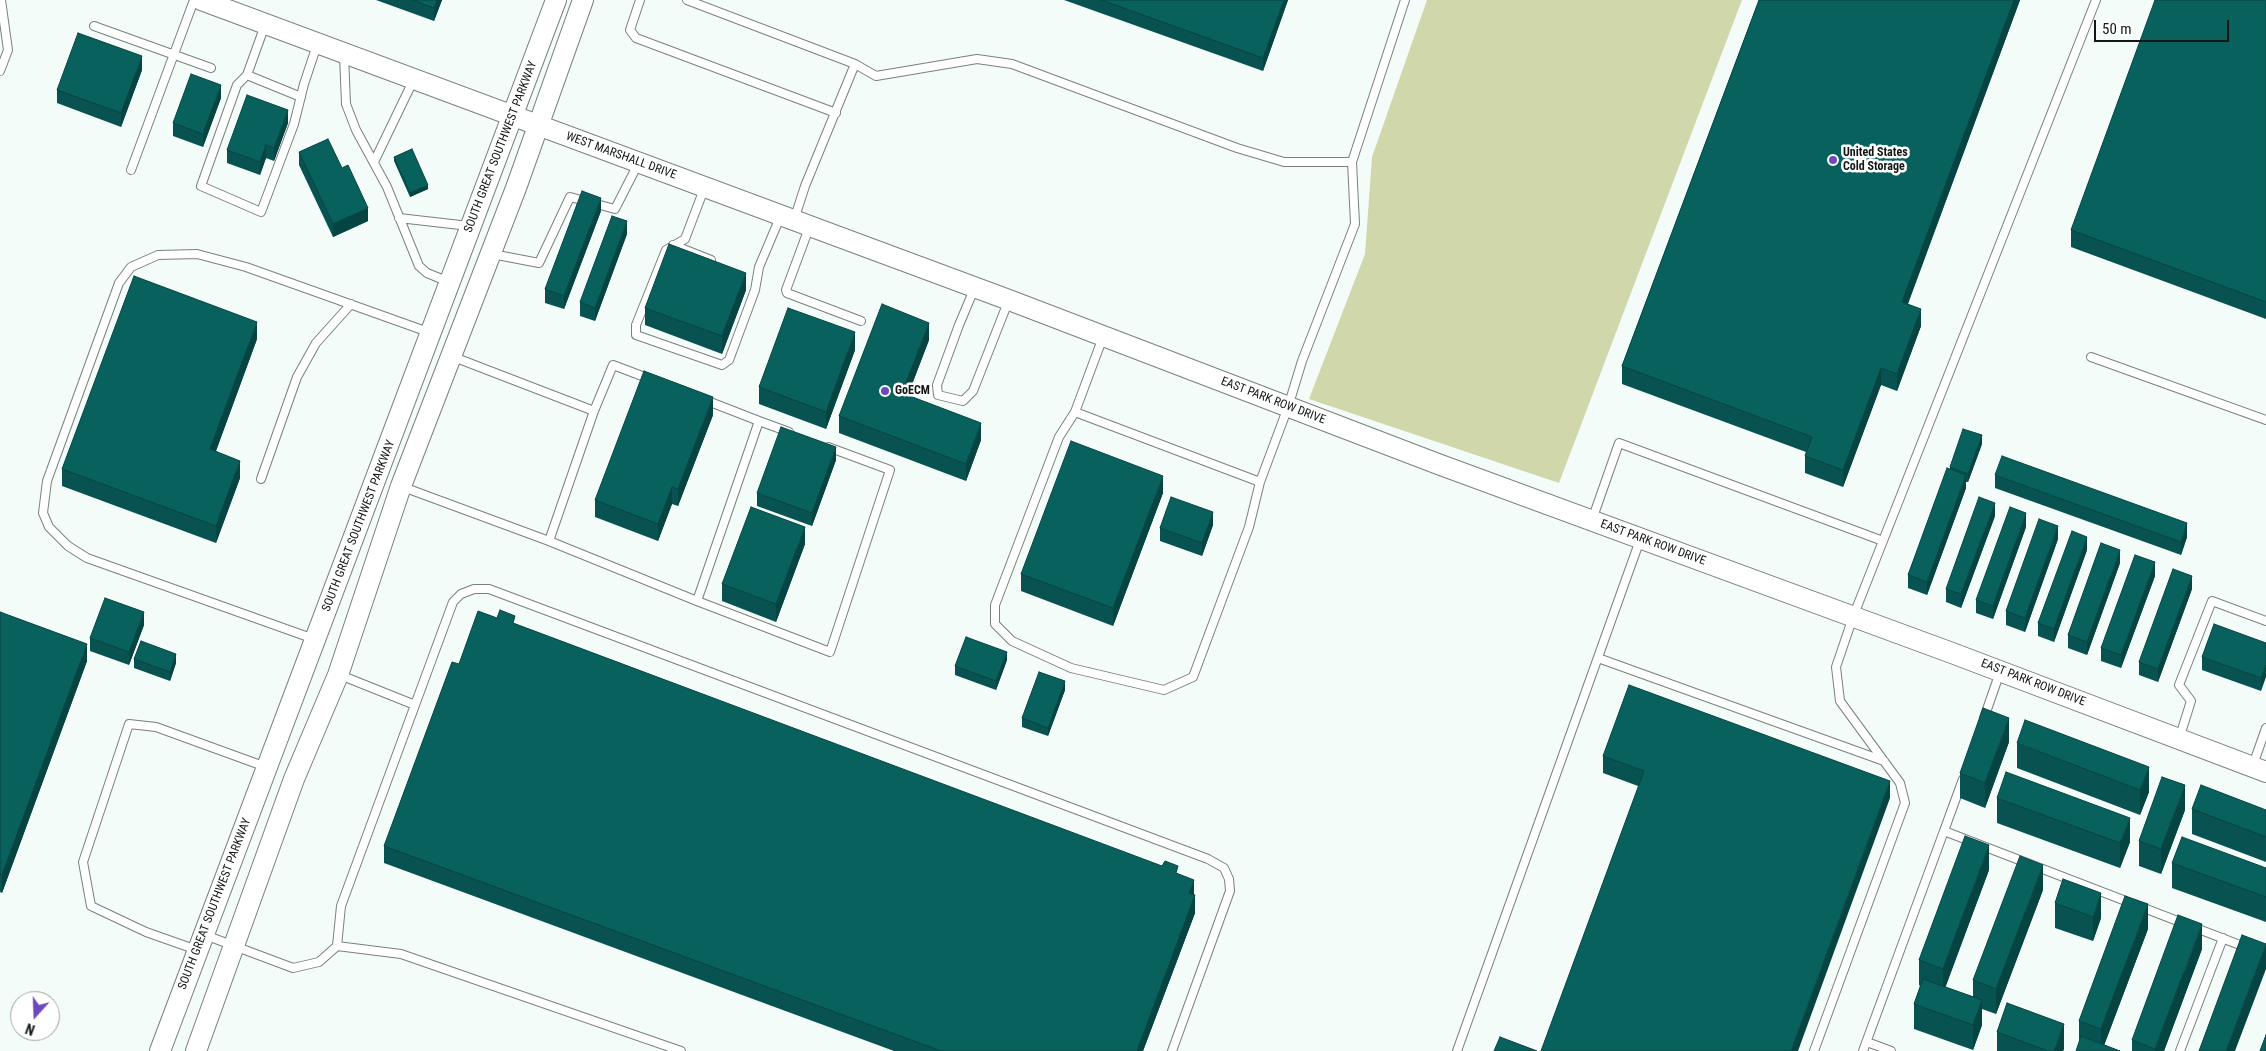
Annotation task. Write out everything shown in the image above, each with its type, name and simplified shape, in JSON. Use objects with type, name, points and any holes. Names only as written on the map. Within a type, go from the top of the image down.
[{"type":"main road","name":"WEST MARSHALL DRIVE","points":[[201,0],[1040,312]]},
{"type":"main road","name":"SOUTH GREAT SOUTHWEST PARKWAY","points":[[160,1051],[378,477],[556,0]]},
{"type":"main road","name":"SOUTH GREAT SOUTHWEST PARKWAY","points":[[196,1051],[294,779],[338,675],[401,486],[490,254],[583,0]]},
{"type":"main road","name":"EAST PARK ROW DRIVE","points":[[1040,312],[1591,521],[2000,671],[2259,769]]},
{"type":"main road","points":[[378,477],[401,486]]},
{"type":"main road","points":[[267,768],[294,779]]},
{"type":"lane","points":[[131,170],[194,0]]},
{"type":"lane","points":[[640,0],[630,30],[636,38],[836,113]]},
{"type":"lane","points":[[687,0],[698,2],[855,64],[876,76],[977,59],[1012,64],[1246,151],[1284,162],[1352,162]]},
{"type":"lane","points":[[1104,336],[1075,412],[1059,437],[995,605],[995,624],[1012,641],[1071,668],[1164,690],[1193,678],[1250,527],[1260,482],[1288,407],[1302,361],[1355,224],[1352,162],[1405,0]]},
{"type":"lane","points":[[1814,1051],[1905,803],[1900,783],[1840,701],[1836,667],[1853,617],[2096,0]]},
{"type":"lane","points":[[0,1],[4,46],[0,71]]},
{"type":"lane","points":[[266,24],[247,75],[237,85],[201,186],[261,212],[294,124],[317,43]]},
{"type":"lane","points":[[94,26],[211,68]]},
{"type":"lane","points":[[344,53],[346,104],[356,130],[387,187],[419,266],[427,273],[450,283]]},
{"type":"lane","points":[[855,64],[804,186],[795,220],[786,290],[787,293],[861,321]]},
{"type":"lane","points":[[247,75],[301,97]]},
{"type":"lane","points":[[374,162],[414,79]]},
{"type":"lane","points":[[490,254],[539,263],[570,197],[615,210],[639,162]]},
{"type":"lane","points":[[705,187],[685,238],[666,250],[636,325],[636,334],[722,366],[729,360],[755,290],[759,266],[795,220]]},
{"type":"lane","points":[[399,218],[472,226]]},
{"type":"lane","points":[[673,246],[720,263]]},
{"type":"lane","points":[[316,640],[87,558],[68,546],[49,527],[43,513],[47,481],[119,284],[131,267],[158,255],[196,254],[246,267],[432,333]]},
{"type":"lane","points":[[748,274],[757,277]]},
{"type":"lane","points":[[975,287],[937,385],[938,395],[962,401],[973,391],[1009,300]]},
{"type":"lane","points":[[261,479],[297,377],[316,343],[351,304]]},
{"type":"lane","points":[[451,356],[594,412]]},
{"type":"lane","points":[[2091,357],[2266,420]]},
{"type":"lane","points":[[549,541],[594,412],[613,365],[658,382]]},
{"type":"lane","points":[[695,396],[796,435]]},
{"type":"lane","points":[[1075,412],[1260,482]]},
{"type":"lane","points":[[697,602],[759,421]]},
{"type":"lane","points":[[401,486],[549,541],[697,602],[830,652],[890,470],[815,442]]},
{"type":"lane","points":[[1591,521],[1619,443],[1883,541]]},
{"type":"lane","points":[[1457,1051],[1641,539]]},
{"type":"lane","points":[[267,768],[156,727],[129,724],[83,862],[92,906],[146,932],[234,946],[293,968],[319,962],[337,946],[341,906],[453,602],[461,594],[474,589],[489,589],[1208,859],[1224,868],[1229,879],[1230,890],[1172,1051]]},
{"type":"lane","points":[[2179,739],[2191,701],[2179,685],[2212,601],[2266,621]]},
{"type":"lane","points":[[1598,658],[1884,761]]},
{"type":"lane","points":[[1980,728],[2000,671]]},
{"type":"lane","points":[[338,675],[416,705]]},
{"type":"lane","points":[[2259,769],[2266,728]]},
{"type":"lane","points":[[1863,1051],[1964,775]]},
{"type":"lane","points":[[1944,831],[2266,955]]},
{"type":"lane","points":[[2180,1051],[2223,938]]},
{"type":"lane","points":[[337,946],[401,954],[681,1051]]},
{"type":"lane","points":[[1867,1042],[1891,1051]]},
{"type":"green space","points":[[1427,0],[1742,0],[1559,483],[1309,399],[1365,254],[1372,157]]},
{"type":"building","points":[[412,0],[437,0],[434,8]]},
{"type":"building","points":[[1101,0],[1284,0],[1263,58]]},
{"type":"building","name":"United States Cold Storage","points":[[1759,0],[2014,0],[1902,302],[1921,309],[1897,374],[1881,368],[1843,470],[1805,456],[1812,437],[1622,366]]},
{"type":"building","points":[[2155,0],[2266,0],[2266,302],[2071,230]]},
{"type":"building","points":[[78,33],[142,56],[121,113],[57,90]]},
{"type":"building","points":[[191,74],[221,85],[203,134],[173,123]]},
{"type":"building","points":[[247,95],[288,110],[274,148],[266,145],[260,162],[227,150]]},
{"type":"building","points":[[328,139],[342,168],[348,165],[368,208],[333,224],[299,152]]},
{"type":"building","points":[[412,149],[428,185],[410,193],[394,157]]},
{"type":"building","points":[[582,191],[601,198],[564,296],[545,289]]},
{"type":"building","points":[[612,216],[627,221],[595,308],[580,302]]},
{"type":"building","points":[[669,244],[746,273],[722,336],[645,308]]},
{"type":"building","points":[[134,276],[257,322],[210,449],[240,461],[216,526],[62,469]]},
{"type":"building","points":[[882,304],[929,323],[902,393],[981,423],[966,464],[839,416]]},
{"type":"building","points":[[788,308],[855,332],[826,412],[759,387]]},
{"type":"building","points":[[644,371],[713,397],[678,489],[672,487],[658,524],[595,500]]},
{"type":"building","points":[[781,427],[836,447],[812,513],[757,493]]},
{"type":"building","points":[[1963,429],[1982,435],[1968,474],[1950,467]]},
{"type":"building","points":[[1071,441],[1163,476],[1113,608],[1021,574]]},
{"type":"building","points":[[2002,456],[2187,523],[2181,542],[1995,475]]},
{"type":"building","points":[[1947,468],[1966,475],[1927,582],[1908,575]]},
{"type":"building","points":[[1171,497],[1213,512],[1202,543],[1160,528]]},
{"type":"building","points":[[1979,497],[1995,503],[1961,594],[1946,589]]},
{"type":"building","points":[[751,507],[805,527],[776,604],[722,584]]},
{"type":"building","points":[[2010,507],[2026,513],[1993,606],[1976,600]]},
{"type":"building","points":[[2039,519],[2058,526],[2025,618],[2006,611]]},
{"type":"building","points":[[2072,531],[2087,537],[2054,629],[2038,623]]},
{"type":"building","points":[[2101,543],[2120,550],[2087,642],[2068,635]]},
{"type":"building","points":[[2135,555],[2155,562],[2121,655],[2101,648]]},
{"type":"building","points":[[2173,569],[2192,576],[2158,669],[2139,662]]},
{"type":"building","points":[[105,598],[144,612],[129,652],[90,638]]},
{"type":"building","points":[[500,610],[515,616],[513,623],[1162,866],[1165,861],[1178,866],[1176,873],[1194,880],[1189,893],[1195,895],[1137,1051],[941,1051],[384,846],[452,662],[459,664],[478,611],[497,618]]},
{"type":"building","points":[[0,612],[87,644],[2,875],[0,874]]},
{"type":"building","points":[[2214,624],[2266,643],[2266,664],[2261,678],[2202,657]]},
{"type":"building","points":[[966,637],[1007,652],[996,681],[955,666]]},
{"type":"building","points":[[141,641],[176,654],[170,672],[134,659]]},
{"type":"building","points":[[1039,672],[1065,681],[1048,728],[1022,718]]},
{"type":"building","points":[[1629,685],[1890,781],[1791,1051],[1541,1051],[1644,771],[1603,756]]},
{"type":"building","points":[[1983,708],[2009,718],[1985,783],[1960,773]]},
{"type":"building","points":[[2025,720],[2149,767],[2140,790],[2017,743]]},
{"type":"building","points":[[2006,772],[2130,818],[2120,843],[1997,798]]},
{"type":"building","points":[[2162,777],[2185,785],[2161,849],[2139,841]]},
{"type":"building","points":[[2201,785],[2266,810],[2266,837],[2192,809]]},
{"type":"building","points":[[1965,836],[1989,845],[1943,969],[1919,960]]},
{"type":"building","points":[[2182,837],[2266,868],[2266,897],[2172,863]]},
{"type":"building","points":[[2020,856],[2043,865],[1996,989],[1973,980]]},
{"type":"building","points":[[2063,879],[2101,893],[2093,917],[2055,903]]},
{"type":"building","points":[[2125,896],[2148,904],[2101,1029],[2079,1021]]},
{"type":"building","points":[[2178,915],[2202,924],[2155,1049],[2132,1040]]},
{"type":"building","points":[[2242,935],[2266,944],[2226,1051],[2199,1051]]},
{"type":"building","points":[[1923,979],[1982,1000],[1973,1025],[1914,1004]]},
{"type":"building","points":[[2007,1003],[2064,1024],[2054,1051],[2048,1051],[1997,1032]]},
{"type":"building","points":[[2266,1035],[2266,1051],[2260,1051]]},
{"type":"building","points":[[2081,1036],[2120,1051],[2076,1051]]},
{"type":"building","points":[[1500,1037],[1537,1051],[1494,1051]]},
{"type":"place","name":"United States Cold Storage","points":[[1833,160]]},
{"type":"place","name":"GoECM","points":[[885,391]]}]
